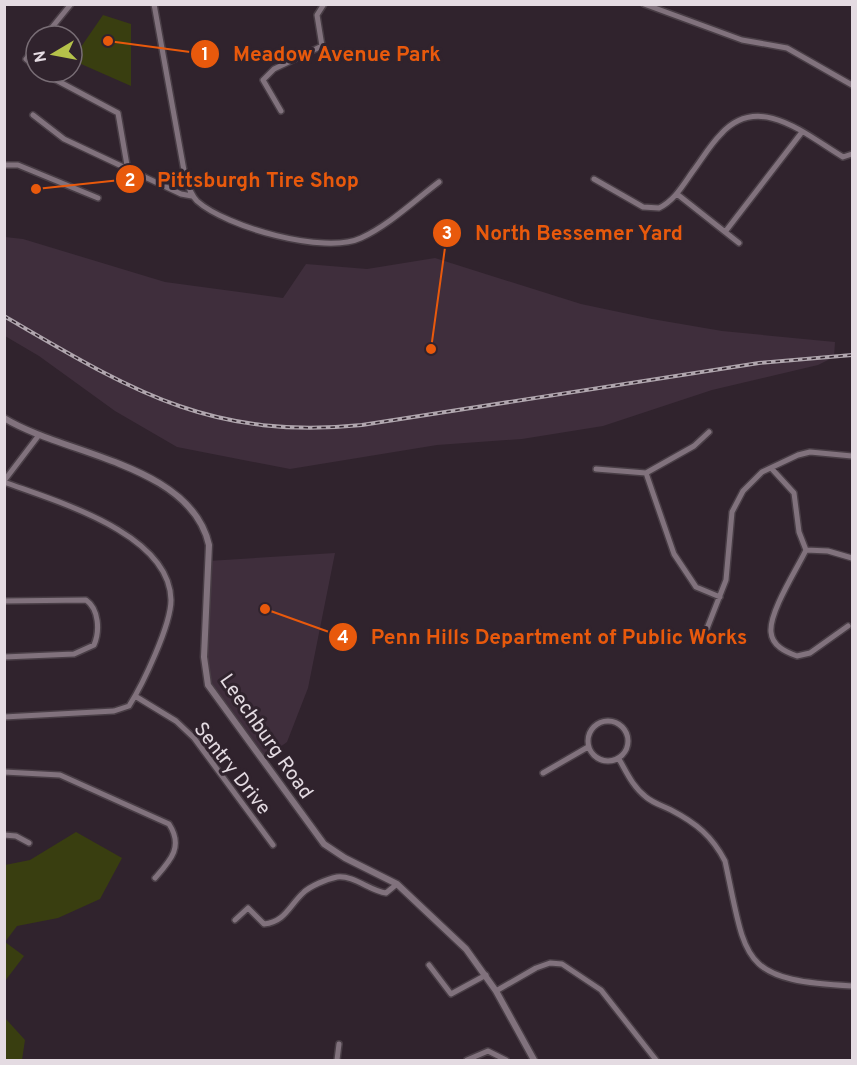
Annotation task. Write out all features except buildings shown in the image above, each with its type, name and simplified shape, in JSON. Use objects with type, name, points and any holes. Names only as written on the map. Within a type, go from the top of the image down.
[{"type":"street","points":[[55,24],[71,4]]},
{"type":"street","points":[[154,4],[182,164],[192,196]]},
{"type":"street","points":[[280,111],[263,80],[274,69],[322,46],[317,15],[324,4]]},
{"type":"street","points":[[644,4],[742,40],[787,48],[852,85]]},
{"type":"street","points":[[63,84],[117,113],[128,171]]},
{"type":"street","points":[[33,115],[64,139],[128,171],[192,196],[209,209],[267,235],[303,241],[347,243],[360,239],[439,182]]},
{"type":"street","points":[[594,179],[651,209],[667,204],[677,194],[720,134],[747,116],[768,115],[843,157],[852,154]]},
{"type":"street","points":[[725,232],[802,132]]},
{"type":"street","points":[[4,165],[18,165],[98,198]]},
{"type":"street","points":[[677,194],[739,243]]},
{"type":"street","name":"Leechburg Road","points":[[4,418],[39,435],[134,468],[151,477],[193,511],[206,530],[209,545],[204,657],[208,685],[324,843],[345,858],[368,867],[397,884],[437,919],[486,975],[534,1060]]},
{"type":"street","points":[[596,469],[646,473],[694,446],[709,432]]},
{"type":"street","points":[[4,717],[114,711],[129,706],[167,624],[171,609],[169,585],[163,571],[148,554],[109,522],[4,481],[39,435]]},
{"type":"street","points":[[706,631],[726,580],[730,524],[736,501],[753,480],[762,472],[810,452],[852,456]]},
{"type":"street","points":[[772,469],[794,493],[799,532],[806,550],[774,617],[771,632],[775,643],[797,656],[810,653],[848,626]]},
{"type":"street","points":[[646,473],[674,554],[696,587],[720,597]]},
{"type":"street","points":[[806,550],[828,551],[852,558]]},
{"type":"street","points":[[4,601],[86,600],[94,609],[97,621],[94,645],[83,652],[4,657]]},
{"type":"street","name":"Sentry Drive","points":[[135,696],[177,721],[194,738],[273,845]]},
{"type":"street","points":[[602,722],[614,722],[623,728],[629,741],[625,753],[619,759],[602,761],[595,757],[588,747],[591,730],[602,722]]},
{"type":"street","points":[[543,773],[588,747]]},
{"type":"street","points":[[619,759],[630,780],[646,798],[691,820],[702,829],[720,852],[725,861],[742,942],[753,959],[763,968],[781,978],[852,986]]},
{"type":"street","points":[[4,772],[60,775],[169,824],[176,840],[174,856],[155,878]]},
{"type":"street","points":[[4,835],[16,836],[29,843]]},
{"type":"street","points":[[235,920],[248,908],[264,924],[271,923],[284,917],[308,889],[337,877],[347,878],[386,893],[397,884]]},
{"type":"street","points":[[496,991],[536,968],[550,963],[562,964],[601,990],[656,1060]]},
{"type":"street","points":[[429,965],[451,994],[486,975]]},
{"type":"street","points":[[337,1060],[339,1044]]},
{"type":"street","points":[[484,1052],[486,1060]]},
{"type":"street","points":[[467,1060],[484,1052],[493,1052],[506,1060]]},
{"type":"shaded area","points":[[5,237],[23,239],[165,282],[283,298],[306,264],[367,269],[435,258],[581,304],[652,319],[722,331],[835,342],[834,357],[818,365],[712,390],[603,426],[522,439],[437,445],[290,469],[177,447],[115,411],[39,356],[5,336]]},
{"type":"shaded area","points":[[335,553],[308,688],[287,742],[262,760],[207,678],[208,561]]},
{"type":"green space","points":[[103,15],[131,24],[131,86],[84,65],[84,43]]},
{"type":"green space","points":[[76,832],[122,858],[100,899],[58,918],[17,926],[5,942],[5,865],[30,860]]},
{"type":"green space","points":[[5,942],[24,956],[5,981]]},
{"type":"green space","points":[[5,1018],[25,1040],[22,1060],[5,1060]]},
{"type":"railway","points":[[4,316],[92,366],[173,404],[215,417],[259,425],[308,428],[362,425],[759,363],[852,355]]},
{"type":"place","name":"Meadow Avenue Park","points":[[108,41]]},
{"type":"place","name":"Pittsburgh Tire Shop","points":[[36,189]]},
{"type":"place","name":"North Bessemer Yard","points":[[431,349]]},
{"type":"place","name":"Penn Hills Department of Public Works","points":[[265,609]]}]
